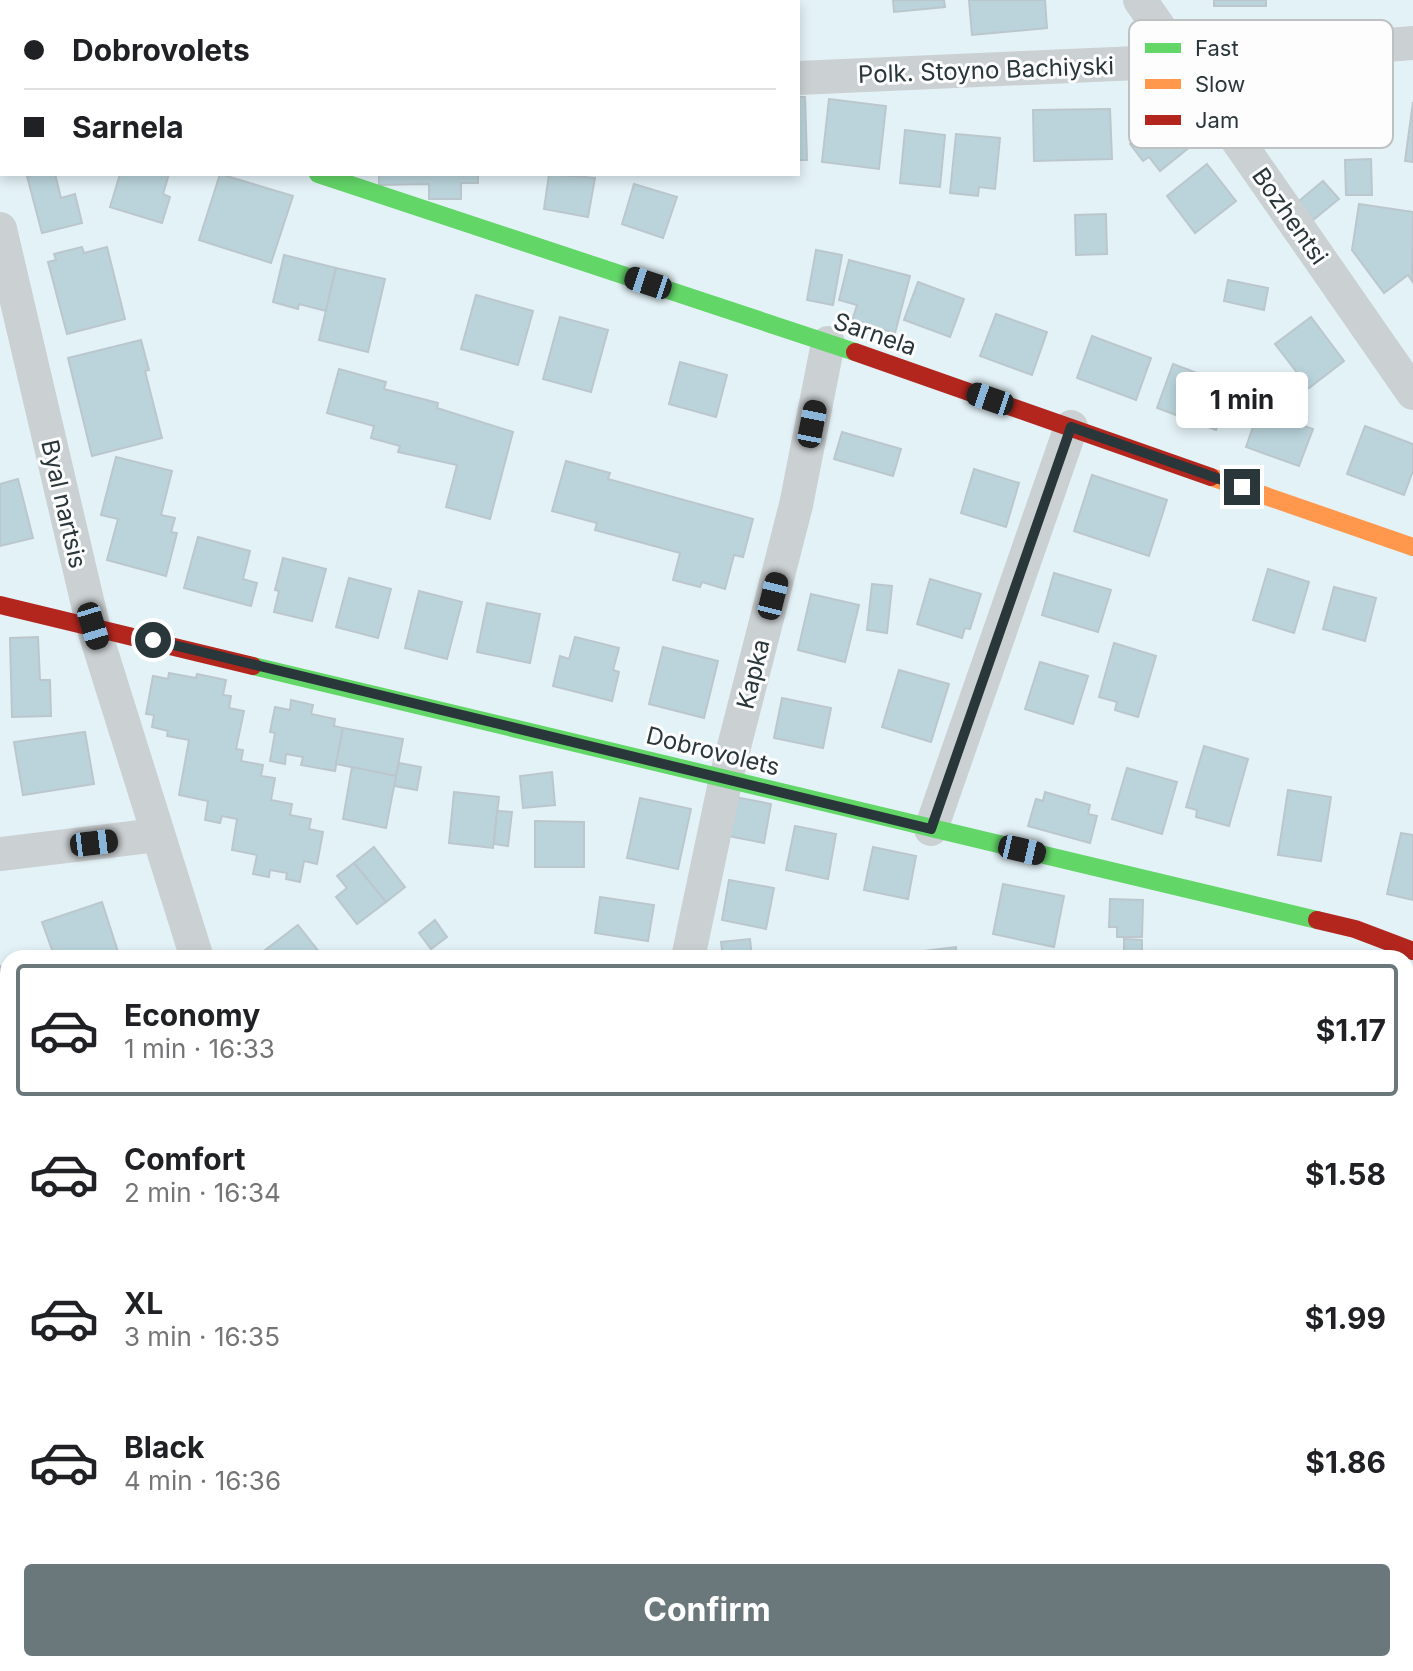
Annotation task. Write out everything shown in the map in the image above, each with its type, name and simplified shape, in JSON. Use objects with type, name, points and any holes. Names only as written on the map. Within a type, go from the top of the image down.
[{"type":"street","name":"Bozhentsi","points":[[1140,0],[1154,20]]},
{"type":"street","name":"Polk. Stoyno Bachiyski","points":[[1393,45],[1413,43]]},
{"type":"street","name":"Polk. Stoyno Bachiyski","points":[[800,78],[1129,63]]},
{"type":"street","name":"Bozhentsi","points":[[1243,148],[1413,393]]},
{"type":"street","name":"Sarnela","points":[[324,176],[828,343],[1413,547]]},
{"type":"street","name":"Byal nartsis","points":[[0,229],[93,626],[194,950]]},
{"type":"street","name":"Kapka","points":[[690,950],[726,778],[796,505],[828,343]]},
{"type":"street","points":[[931,829],[1071,427]]},
{"type":"street","name":"Dobrovolets","points":[[0,605],[1355,929],[1410,950]]},
{"type":"street","points":[[0,854],[157,835]]},
{"type":"building","points":[[893,0],[944,0],[945,7],[894,12]]},
{"type":"building","points":[[969,0],[1045,0],[1047,28],[972,35]]},
{"type":"building","points":[[1214,0],[1266,0],[1266,6],[1214,6]]},
{"type":"building","points":[[800,97],[805,97],[807,160],[800,160]]},
{"type":"building","points":[[829,99],[886,106],[879,169],[822,162]]},
{"type":"building","points":[[1413,102],[1413,162],[1405,161]]},
{"type":"building","points":[[1110,109],[1112,159],[1034,161],[1033,110]]},
{"type":"building","points":[[905,130],[945,135],[940,187],[900,183]]},
{"type":"building","points":[[956,134],[1000,138],[995,189],[979,187],[978,196],[950,193]]},
{"type":"building","points":[[1133,148],[1189,148],[1160,171],[1149,157],[1143,161]]},
{"type":"building","points":[[1371,159],[1372,195],[1346,195],[1345,160]]},
{"type":"building","points":[[1207,164],[1236,201],[1195,233],[1167,196]]},
{"type":"building","points":[[27,176],[56,176],[61,198],[75,194],[82,223],[42,233]]},
{"type":"building","points":[[119,176],[168,176],[163,194],[170,197],[162,223],[110,207]]},
{"type":"building","points":[[219,176],[293,196],[271,263],[199,240]]},
{"type":"building","points":[[379,176],[478,176],[478,183],[461,183],[461,199],[429,199],[429,184],[379,185]]},
{"type":"building","points":[[549,176],[595,178],[588,217],[544,209]]},
{"type":"building","points":[[1323,181],[1339,199],[1313,220],[1298,202]]},
{"type":"building","points":[[634,184],[677,197],[663,238],[622,224]]},
{"type":"building","points":[[1359,204],[1413,212],[1412,281],[1408,275],[1384,293],[1352,250]]},
{"type":"building","points":[[1106,214],[1107,254],[1076,255],[1075,215]]},
{"type":"building","points":[[82,247],[84,253],[107,247],[125,319],[67,334],[48,262],[56,260],[54,254]]},
{"type":"building","points":[[816,250],[842,255],[833,305],[807,300]]},
{"type":"building","points":[[284,255],[336,268],[326,311],[299,304],[298,309],[273,302]]},
{"type":"building","points":[[849,260],[910,276],[895,333],[852,321],[857,305],[839,300]]},
{"type":"building","points":[[336,268],[385,279],[368,352],[319,340]]},
{"type":"building","points":[[1228,280],[1268,288],[1264,310],[1224,301]]},
{"type":"building","points":[[918,282],[964,299],[950,337],[904,320]]},
{"type":"building","points":[[476,295],[533,311],[518,365],[461,349]]},
{"type":"building","points":[[996,314],[1047,332],[1032,375],[980,356]]},
{"type":"building","points":[[560,317],[608,330],[591,392],[543,379]]},
{"type":"building","points":[[1311,317],[1344,361],[1309,388],[1275,344]]},
{"type":"building","points":[[1092,336],[1151,358],[1136,400],[1077,378]]},
{"type":"building","points":[[141,340],[149,370],[145,371],[162,438],[92,456],[68,358]]},
{"type":"building","points":[[680,362],[727,375],[716,417],[669,404]]},
{"type":"building","points":[[1173,364],[1232,386],[1216,430],[1157,408]]},
{"type":"building","points":[[339,369],[386,382],[384,389],[438,403],[437,408],[513,432],[490,519],[446,507],[457,465],[398,452],[400,446],[371,438],[374,426],[327,413]]},
{"type":"building","points":[[1259,410],[1313,429],[1299,466],[1246,447]]},
{"type":"building","points":[[1365,426],[1413,444],[1413,471],[1404,495],[1347,474]]},
{"type":"building","points":[[842,432],[901,449],[893,476],[834,459]]},
{"type":"building","points":[[116,457],[172,471],[161,515],[175,518],[171,532],[177,533],[166,576],[107,560],[118,519],[101,515]]},
{"type":"building","points":[[566,461],[610,473],[608,479],[753,519],[743,557],[734,555],[725,589],[702,582],[700,587],[673,580],[680,553],[595,530],[597,523],[552,511]]},
{"type":"building","points":[[974,469],[1019,483],[1006,527],[961,513]]},
{"type":"building","points":[[1092,475],[1167,500],[1149,556],[1074,531]]},
{"type":"building","points":[[18,479],[33,538],[0,546],[0,484]]},
{"type":"building","points":[[198,537],[250,551],[243,579],[257,583],[251,606],[184,588]]},
{"type":"building","points":[[283,558],[326,569],[312,621],[274,612],[279,591],[275,590]]},
{"type":"building","points":[[1268,569],[1309,582],[1294,633],[1253,620]]},
{"type":"building","points":[[1054,573],[1111,590],[1098,632],[1042,615]]},
{"type":"building","points":[[349,578],[391,589],[378,638],[336,627]]},
{"type":"building","points":[[930,579],[981,594],[970,629],[965,628],[962,638],[917,624]]},
{"type":"building","points":[[872,584],[892,586],[887,633],[867,630]]},
{"type":"building","points":[[1334,587],[1376,598],[1365,641],[1323,629]]},
{"type":"building","points":[[419,591],[462,602],[447,659],[405,648]]},
{"type":"building","points":[[811,594],[859,605],[845,662],[798,650]]},
{"type":"building","points":[[487,603],[540,614],[530,663],[477,652]]},
{"type":"building","points":[[38,637],[40,680],[50,680],[51,716],[12,717],[10,638]]},
{"type":"building","points":[[575,637],[619,648],[613,670],[619,672],[612,701],[553,686],[560,656],[569,659]]},
{"type":"building","points":[[1114,643],[1156,656],[1138,717],[1115,710],[1117,702],[1099,697]]},
{"type":"building","points":[[663,647],[718,661],[704,718],[649,704]]},
{"type":"building","points":[[1040,662],[1088,676],[1073,724],[1025,709]]},
{"type":"building","points":[[899,670],[949,684],[931,742],[882,727]]},
{"type":"building","points":[[169,673],[196,678],[197,674],[226,680],[223,695],[231,696],[229,708],[244,711],[236,749],[243,750],[241,761],[263,765],[261,776],[275,778],[271,800],[292,804],[290,815],[311,819],[309,829],[323,832],[317,864],[304,861],[300,882],[286,879],[287,873],[270,870],[269,877],[253,874],[257,855],[232,850],[237,819],[222,816],[220,823],[205,820],[208,801],[179,795],[189,740],[167,736],[168,731],[152,727],[154,715],[146,714],[153,676],[168,679]]},
{"type":"building","points":[[782,698],[831,708],[823,748],[774,738]]},
{"type":"building","points":[[291,700],[313,705],[311,714],[335,719],[334,726],[343,728],[335,771],[301,765],[303,757],[286,754],[285,764],[270,761],[275,733],[270,732],[275,707],[290,710]]},
{"type":"building","points":[[343,728],[403,739],[396,776],[336,764]]},
{"type":"building","points":[[85,732],[94,784],[23,795],[14,742]]},
{"type":"building","points":[[1204,746],[1248,759],[1229,826],[1196,817],[1197,810],[1186,807]]},
{"type":"building","points":[[399,763],[421,767],[417,790],[394,786]]},
{"type":"building","points":[[352,767],[396,776],[386,828],[343,819]]},
{"type":"building","points":[[1127,768],[1177,782],[1162,834],[1112,819]]},
{"type":"building","points":[[552,772],[555,805],[523,808],[520,776]]},
{"type":"building","points":[[1288,790],[1331,797],[1321,861],[1278,855]]},
{"type":"building","points":[[454,792],[499,797],[493,848],[449,843]]},
{"type":"building","points":[[1045,792],[1090,805],[1088,814],[1097,816],[1090,843],[1028,826],[1036,799],[1043,801]]},
{"type":"building","points":[[735,797],[771,804],[764,843],[728,836]]},
{"type":"building","points":[[640,798],[691,809],[678,869],[627,858]]},
{"type":"building","points":[[497,811],[512,812],[508,846],[494,844]]},
{"type":"building","points":[[535,821],[584,822],[584,867],[535,867]]},
{"type":"building","points":[[795,826],[836,834],[828,879],[786,870]]},
{"type":"building","points":[[1401,833],[1413,835],[1413,900],[1387,894]]},
{"type":"building","points":[[374,847],[405,887],[386,902],[354,863]]},
{"type":"building","points":[[873,847],[916,856],[908,899],[864,890]]},
{"type":"building","points":[[354,863],[386,902],[357,924],[336,897],[347,888],[337,876]]},
{"type":"building","points":[[729,880],[774,888],[766,929],[722,920]]},
{"type":"building","points":[[1003,884],[1064,896],[1054,947],[993,934]]},
{"type":"building","points":[[600,897],[654,905],[648,941],[595,933]]},
{"type":"building","points":[[1110,899],[1143,900],[1142,937],[1117,937],[1117,927],[1109,927]]},
{"type":"building","points":[[102,902],[117,950],[52,950],[42,922]]},
{"type":"building","points":[[435,920],[447,937],[431,949],[419,933]]},
{"type":"building","points":[[298,925],[318,950],[265,950]]},
{"type":"building","points":[[750,939],[751,950],[722,950],[721,942]]},
{"type":"building","points":[[1124,939],[1142,940],[1142,950],[1124,950]]},
{"type":"traffic: fast","points":[[324,176],[855,352]]},
{"type":"traffic: fast","points":[[253,666],[1317,920]]},
{"type":"traffic: slow","points":[[1211,477],[1413,547]]},
{"type":"traffic: jam","points":[[855,352],[1211,477]]},
{"type":"traffic: jam","points":[[0,605],[253,666]]},
{"type":"traffic: jam","points":[[1317,920],[1355,929],[1410,950]]},
{"type":"route","points":[[153,640],[931,829],[1071,427],[1242,487]]}]
